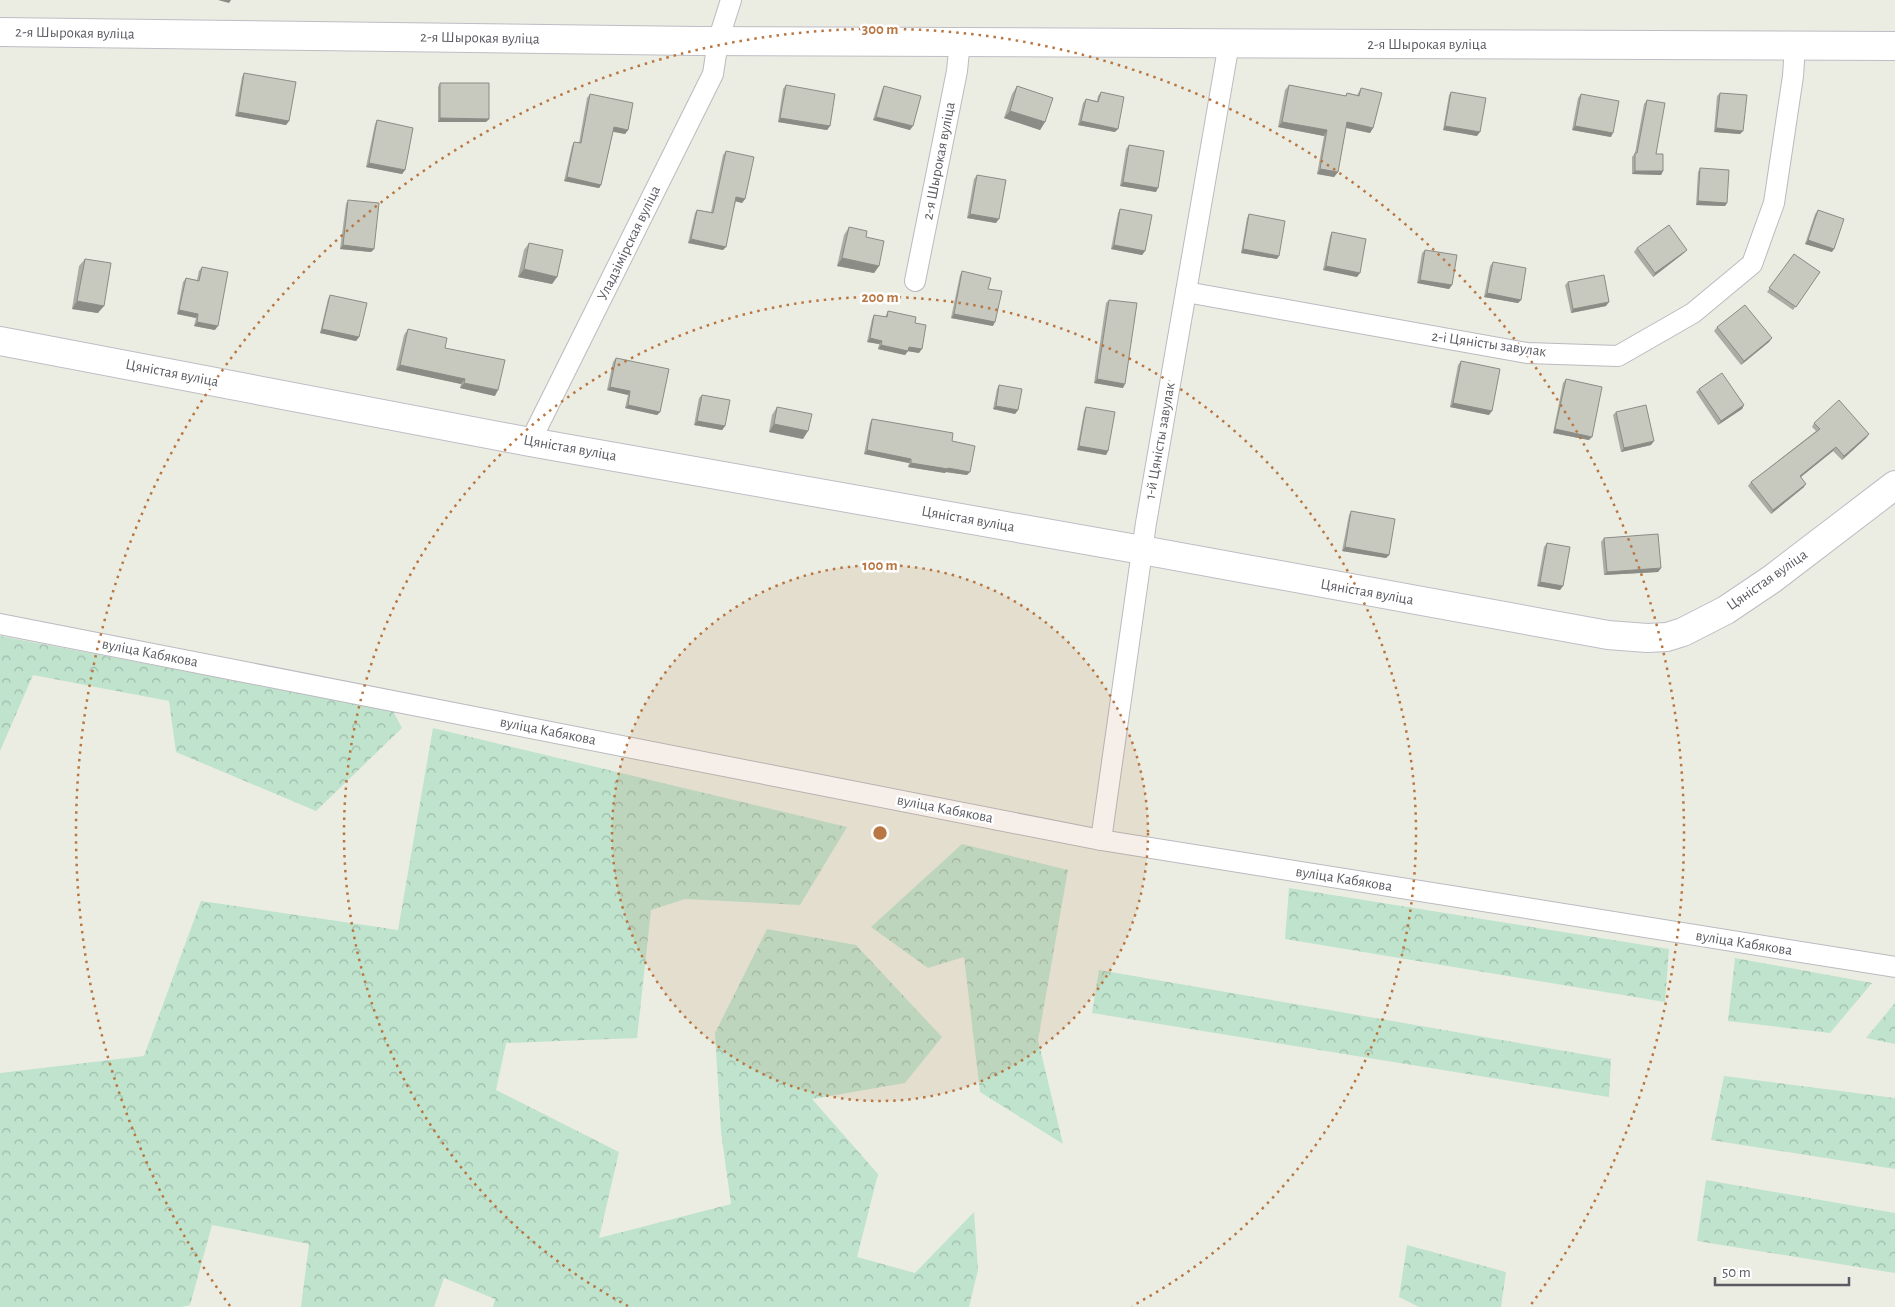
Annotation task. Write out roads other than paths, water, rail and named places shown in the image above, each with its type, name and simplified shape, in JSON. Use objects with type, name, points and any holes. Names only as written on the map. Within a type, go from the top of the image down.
[{"type":"street","name":"Уладзімірская вуліца","points":[[530,442],[713,74],[718,41],[731,0]]},
{"type":"street","name":"2-я Шырокая вуліца","points":[[0,32],[718,41],[1895,46]]},
{"type":"street","name":"2-я Шырокая вуліца","points":[[915,281],[957,71],[960,41]]},
{"type":"street","name":"1-й Цяністы завулак","points":[[1101,840],[1142,550],[1229,44]]},
{"type":"street","name":"2-і Цяністы завулак","points":[[1186,292],[1527,352],[1618,356],[1693,313],[1752,264],[1774,203],[1795,46]]},
{"type":"street","name":"Цяністая вуліца","points":[[0,341],[530,442],[1142,550],[1608,635],[1647,638],[1667,637],[1684,632],[1726,610],[1772,579],[1895,485]]},
{"type":"street","name":"вуліца Кабякова","points":[[0,624],[1101,840],[1895,967]]}]
